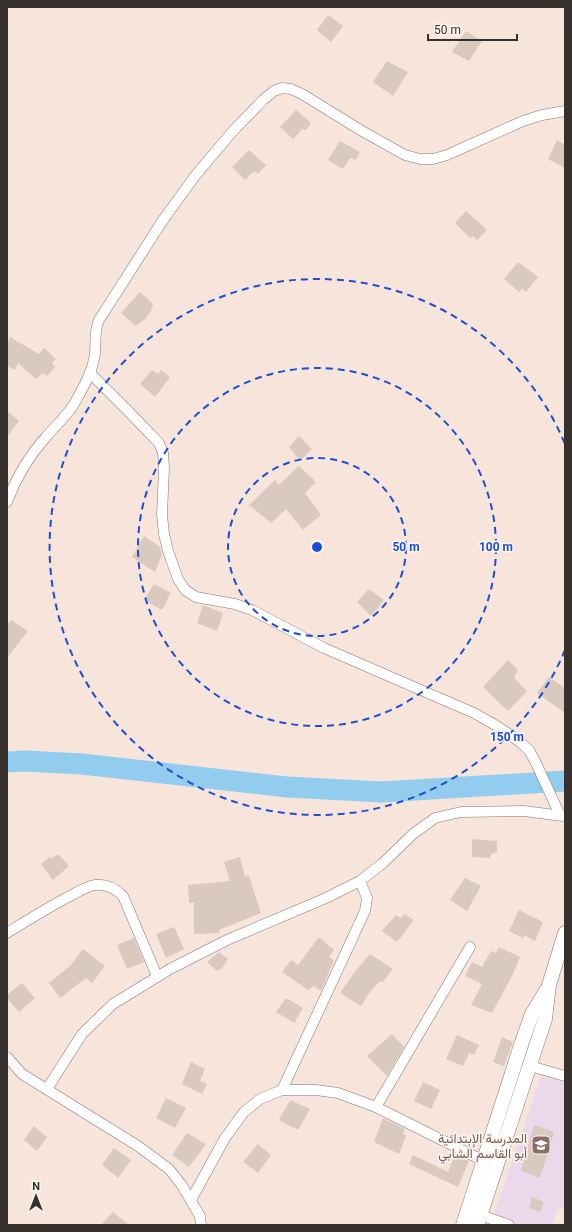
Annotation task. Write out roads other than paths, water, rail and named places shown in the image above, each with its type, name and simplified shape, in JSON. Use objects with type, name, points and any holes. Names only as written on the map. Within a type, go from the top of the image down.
[{"type":"main road","points":[[479,1220],[545,1019],[549,985],[565,933]]},
{"type":"main road","points":[[463,1225],[530,1021],[549,985]]},
{"type":"street","points":[[7,502],[12,487],[28,460],[73,406],[90,373],[95,353],[96,327],[99,320],[159,226],[195,176],[227,138],[263,100],[274,91],[282,88],[291,89],[302,94],[362,131],[405,155],[420,159],[433,159],[447,155],[523,121],[542,115],[565,111]]},
{"type":"street","points":[[90,373],[159,443],[163,453],[164,468],[162,515],[164,534],[168,551],[178,579],[185,590],[196,597],[235,604],[252,610],[324,648],[461,707],[497,726],[520,742],[528,750],[562,816]]},
{"type":"street","points":[[47,1089],[82,1034],[113,1004],[157,976],[227,940],[326,898],[360,881],[383,863],[413,834],[434,818],[461,812],[524,811],[562,816]]},
{"type":"street","points":[[282,1090],[365,911],[367,898],[360,881]]},
{"type":"street","points":[[7,933],[58,902],[87,887],[100,885],[108,886],[116,889],[123,896],[157,976]]},
{"type":"street","points":[[376,1107],[470,947]]},
{"type":"street","points":[[7,1057],[22,1074],[138,1146],[169,1169],[191,1200],[200,1216],[201,1225]]},
{"type":"street","points":[[530,1066],[565,1076]]},
{"type":"street","points":[[191,1200],[225,1138],[244,1112],[260,1099],[282,1090],[316,1090],[338,1093],[376,1107],[484,1161]]},
{"type":"street","points":[[479,1220],[509,1225]]},
{"type":"waterway","points":[[7,762],[25,761],[82,764],[287,787],[382,792],[565,781]]},
{"type":"place","name":"المدرسة الإبتدائية أبو القاسم الشابي","points":[[541,1145]]}]
